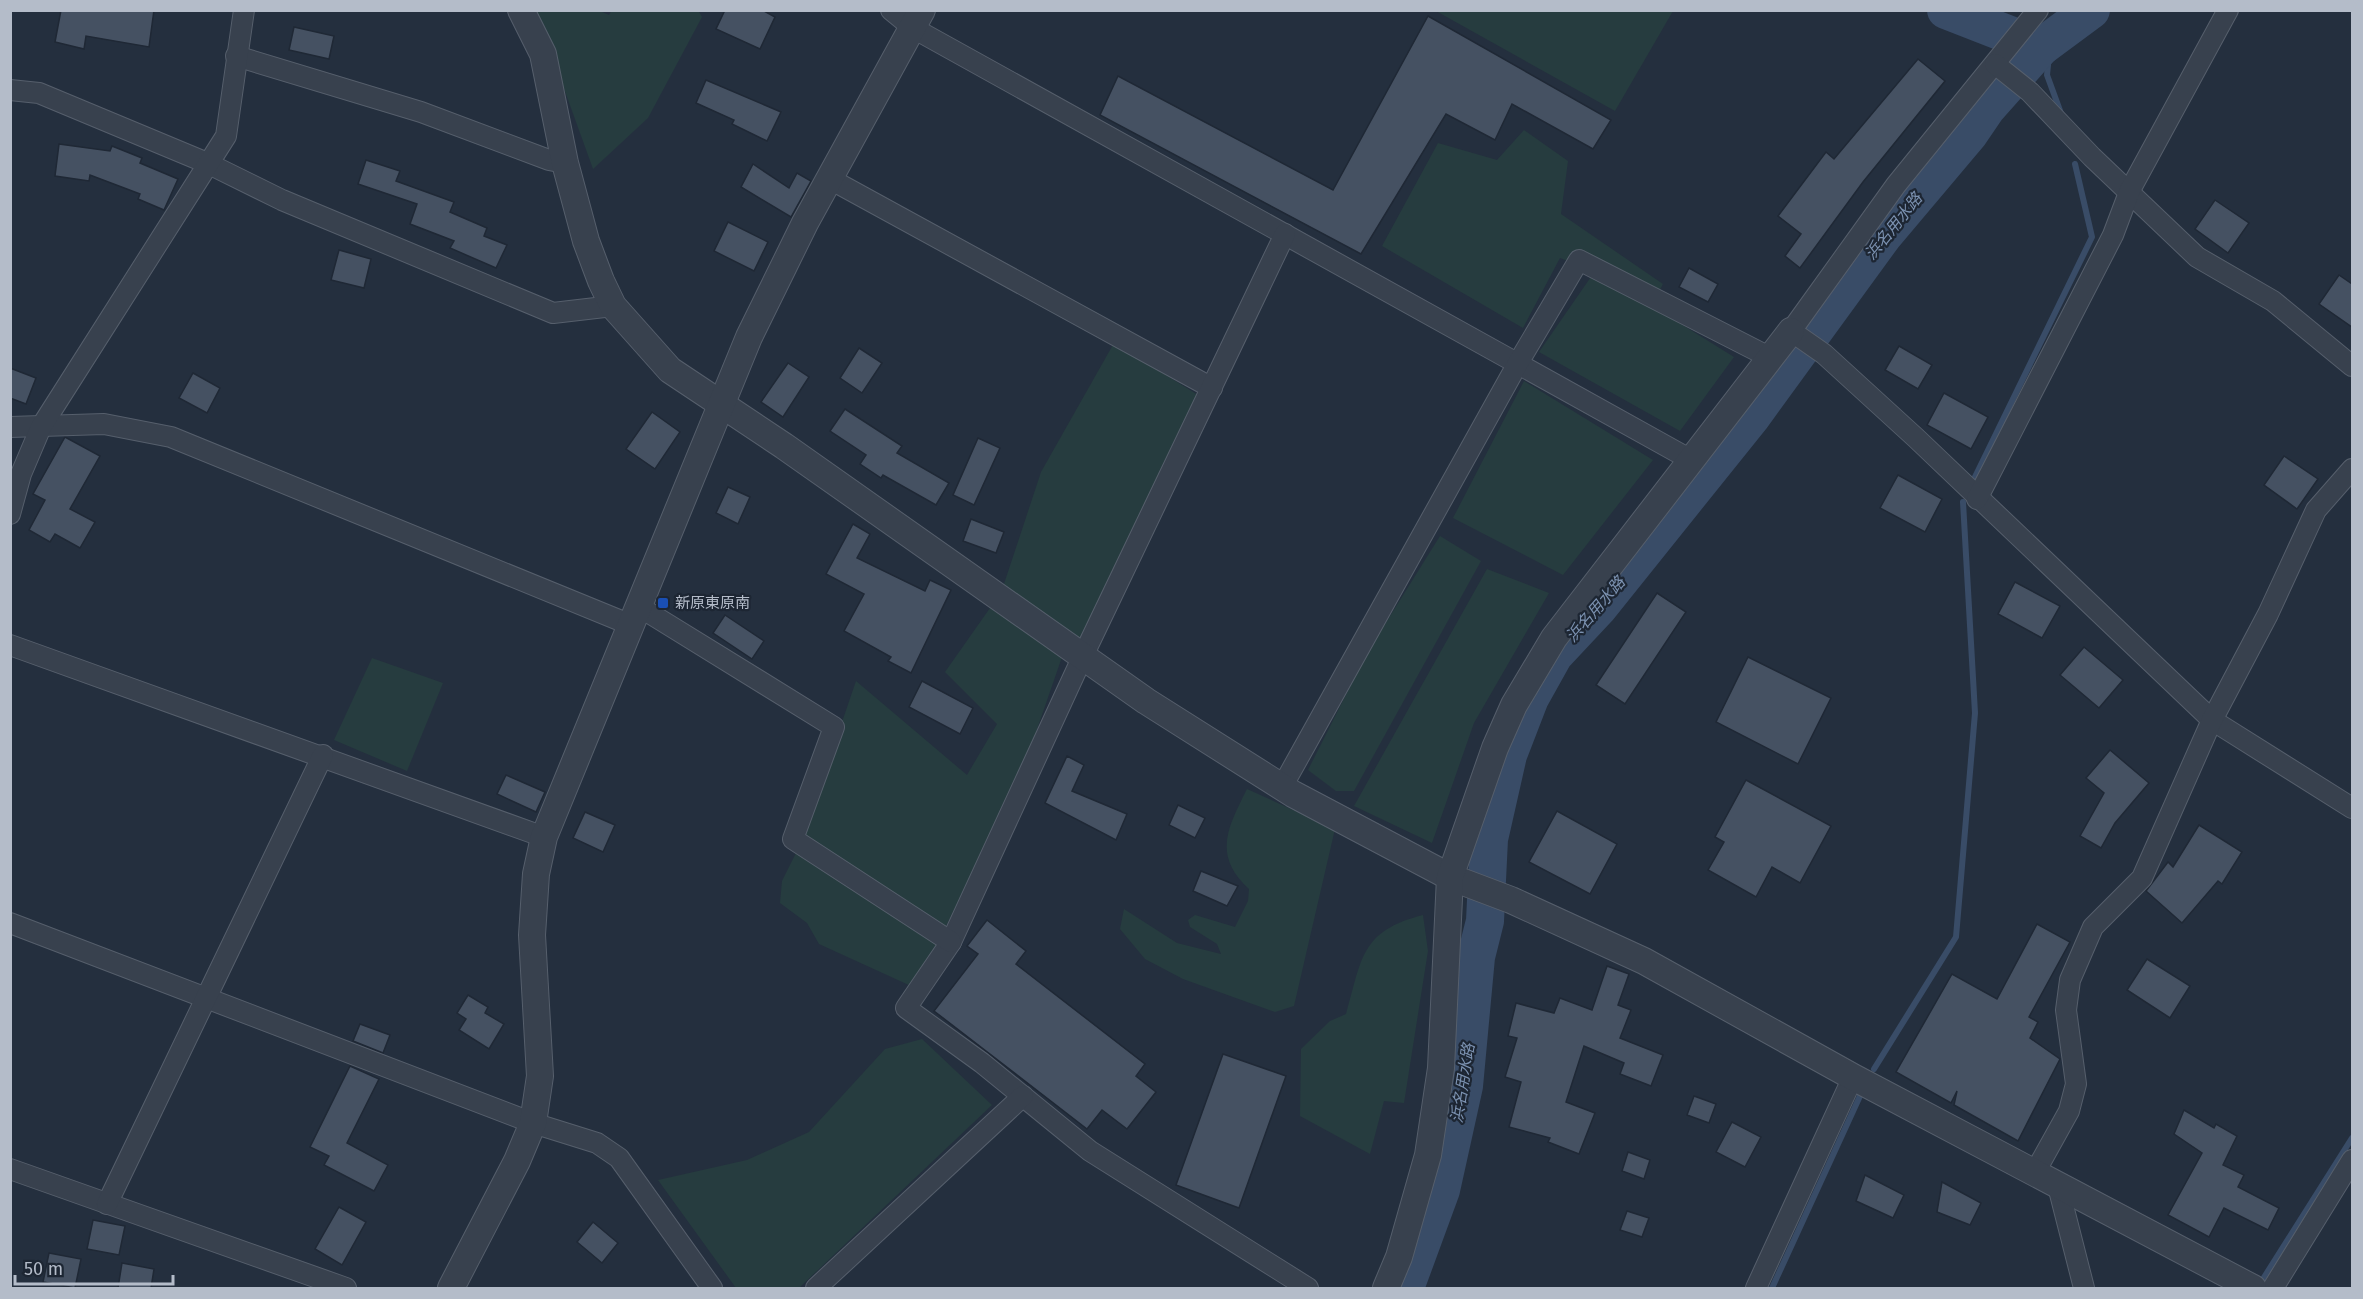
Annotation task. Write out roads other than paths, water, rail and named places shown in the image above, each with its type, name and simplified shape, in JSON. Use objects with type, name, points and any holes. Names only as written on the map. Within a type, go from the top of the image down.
[{"type":"street","points":[[10,514],[21,474],[41,427],[226,136],[244,10]]},
{"type":"street","points":[[520,10],[543,54],[565,163],[586,241],[613,306],[670,370],[784,446],[1082,658],[1282,787],[1460,881],[1511,900],[1644,961],[1853,1077],[2253,1288]]},
{"type":"street","points":[[891,10],[917,19],[1285,234],[1693,461]]},
{"type":"street","points":[[1977,500],[2114,235],[2130,190],[2228,10]]},
{"type":"street","points":[[1386,1288],[1399,1257],[1428,1155],[1441,1068],[1460,881],[1495,748],[1514,705],[1554,638],[1771,358],[1797,335],[1896,185],[1969,92],[2001,69],[2037,11]]},
{"type":"street","points":[[451,1288],[517,1161],[533,1123],[540,1076],[532,935],[536,874],[544,837],[749,337],[830,179],[917,19]]},
{"type":"street","points":[[236,56],[421,112],[538,156],[565,163]]},
{"type":"street","points":[[2001,69],[2030,92],[2092,157],[2130,190],[2197,257],[2273,301],[2352,366]]},
{"type":"street","points":[[10,90],[39,93],[207,163],[282,200],[553,313],[613,306]]},
{"type":"street","points":[[830,179],[1212,388]]},
{"type":"street","points":[[1285,234],[1082,658],[951,942],[906,1008],[1023,1096],[1090,1150],[1308,1288]]},
{"type":"street","points":[[1282,787],[1518,363],[1580,260],[1771,358]]},
{"type":"street","points":[[1797,335],[1824,354],[1916,438],[1977,500],[2212,720],[2352,808]]},
{"type":"street","points":[[10,427],[104,424],[171,437],[634,616],[834,727],[793,839],[951,942]]},
{"type":"street","points":[[2034,1173],[2069,1111],[2076,1084],[2066,1010],[2070,980],[2093,927],[2142,878],[2212,720],[2268,614],[2316,510],[2352,469]]},
{"type":"street","points":[[10,645],[323,755],[544,837]]},
{"type":"street","points":[[107,1204],[323,755]]},
{"type":"street","points":[[10,923],[533,1123],[597,1143],[619,1158],[712,1288]]},
{"type":"street","points":[[1756,1288],[1853,1077]]},
{"type":"street","points":[[816,1288],[1023,1096]]},
{"type":"street","points":[[2273,1288],[2352,1160]]},
{"type":"street","points":[[10,1169],[346,1288]]},
{"type":"street","points":[[2058,1186],[2084,1288]]},
{"type":"waterway","points":[[1946,10],[2041,47]]},
{"type":"waterway","name":"浜名用水路","points":[[1405,1288],[1441,1190],[1464,1086],[1476,957],[1485,921],[1489,839],[1508,755],[1530,698],[1554,655],[1598,608],[1752,416],[1883,236],[1969,134],[1986,109],[2041,47],[2091,10]]},
{"type":"waterway","points":[[2041,47],[2049,55],[2047,75],[2062,116]]},
{"type":"waterway","points":[[1973,481],[2092,237],[2075,164]]},
{"type":"waterway","points":[[1874,1069],[1956,937],[1975,713],[1963,502]]},
{"type":"waterway","points":[[1772,1288],[1860,1096]]},
{"type":"waterway","points":[[2263,1279],[2352,1138]]},
{"type":"place","name":"新原東原南","points":[[663,603]]}]
